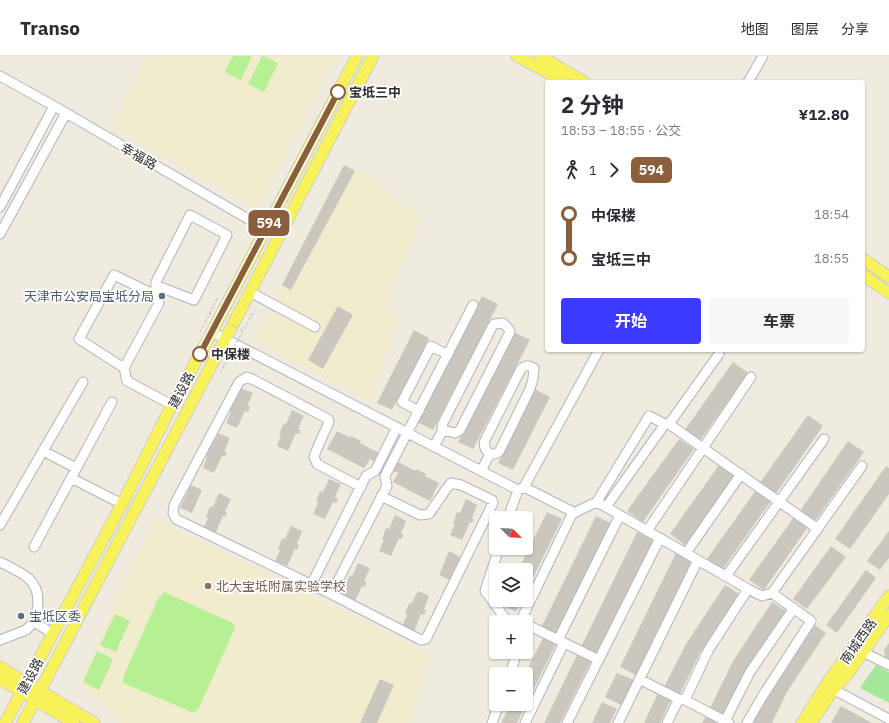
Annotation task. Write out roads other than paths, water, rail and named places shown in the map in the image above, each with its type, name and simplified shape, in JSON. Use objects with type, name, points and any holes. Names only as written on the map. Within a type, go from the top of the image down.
[{"type":"main road","name":"建设路","points":[[5,723],[122,504],[172,405],[212,332],[356,56]]},
{"type":"main road","name":"建设路","points":[[23,723],[373,56]]},
{"type":"main road","points":[[517,56],[560,80]]},
{"type":"main road","points":[[540,56],[581,80]]},
{"type":"main road","points":[[865,260],[889,277]]},
{"type":"main road","points":[[865,276],[889,293]]},
{"type":"main road","name":"南城西路","points":[[830,687],[889,596]]},
{"type":"main road","name":"南城西路","points":[[830,687],[849,672],[889,615]]},
{"type":"main road","points":[[0,667],[24,687],[37,695],[94,723]]},
{"type":"main road","points":[[0,679],[24,687]]},
{"type":"main road","points":[[802,723],[830,687]]},
{"type":"main road","points":[[811,723],[830,687]]},
{"type":"main road","points":[[37,695],[74,723]]},
{"type":"street","points":[[749,80],[762,56]]},
{"type":"street","name":"幸福路","points":[[0,76],[278,236]]},
{"type":"street","points":[[0,207],[54,106]]},
{"type":"street","points":[[0,234],[66,113]]},
{"type":"street","points":[[124,368],[79,339],[114,275],[151,293],[156,290],[160,287],[194,300],[227,235],[190,215],[156,282],[156,290],[158,303],[124,368],[127,381],[172,405]]},
{"type":"street","points":[[250,292],[315,327]]},
{"type":"street","points":[[331,594],[386,486],[386,476],[473,305]]},
{"type":"street","points":[[434,446],[444,430],[442,427],[443,423],[491,328],[494,324],[503,323],[510,329],[510,332],[460,430],[455,433],[444,430]]},
{"type":"street","points":[[212,332],[481,470],[573,512],[572,514]]},
{"type":"street","points":[[419,411],[402,402],[431,346],[448,355]]},
{"type":"street","points":[[511,511],[521,488],[598,352]]},
{"type":"street","points":[[606,507],[719,354]]},
{"type":"street","points":[[529,365],[534,368],[530,389],[498,452],[490,454],[484,448],[485,440],[521,369],[524,366],[529,365]]},
{"type":"street","points":[[647,531],[751,377]]},
{"type":"street","points":[[361,487],[317,464],[314,457],[329,422],[328,418],[254,380],[247,378],[239,382],[174,505],[173,513],[176,519],[331,594],[421,640],[426,639],[494,504],[492,500],[461,485],[451,483],[428,514],[420,515],[381,496]]},
{"type":"street","points":[[0,525],[83,382]]},
{"type":"street","points":[[34,547],[112,402]]},
{"type":"street","points":[[596,504],[649,416],[667,424],[703,448],[818,529]]},
{"type":"street","points":[[311,585],[366,476],[375,471],[397,427]]},
{"type":"street","points":[[726,576],[824,438]]},
{"type":"street","points":[[43,451],[76,468]]},
{"type":"street","points":[[481,470],[490,454]]},
{"type":"street","points":[[599,660],[528,625],[523,616],[572,514],[592,504],[599,503],[762,596],[772,593],[862,466]]},
{"type":"street","points":[[375,471],[386,476]]},
{"type":"street","points":[[686,553],[741,474]]},
{"type":"street","points":[[71,478],[122,504]]},
{"type":"street","points":[[525,723],[620,515]]},
{"type":"street","points":[[567,723],[660,538]]},
{"type":"street","points":[[497,555],[485,591],[503,615]]},
{"type":"street","points":[[618,723],[698,560]]},
{"type":"street","points":[[0,562],[28,578],[34,586],[38,597],[37,612],[34,622],[26,630],[0,640]]},
{"type":"street","points":[[667,723],[682,700],[709,649],[748,589]]},
{"type":"street","points":[[747,723],[811,621],[772,593]]},
{"type":"street","points":[[639,679],[726,722],[750,672],[794,608]]},
{"type":"street","points":[[34,622],[52,633]]},
{"type":"street","points":[[863,652],[889,665]]},
{"type":"street","points":[[830,687],[889,720]]},
{"type":"street","points":[[492,723],[496,711]]},
{"type":"place","name":"宝坻三中","points":[[338,92]]},
{"type":"place","name":"天津市公安局宝坻分局","points":[[162,296]]},
{"type":"place","name":"中保楼","points":[[200,354]]},
{"type":"place","name":"北大宝坻附属实验学校","points":[[208,586]]},
{"type":"place","name":"宝坻区委","points":[[21,616]]}]
